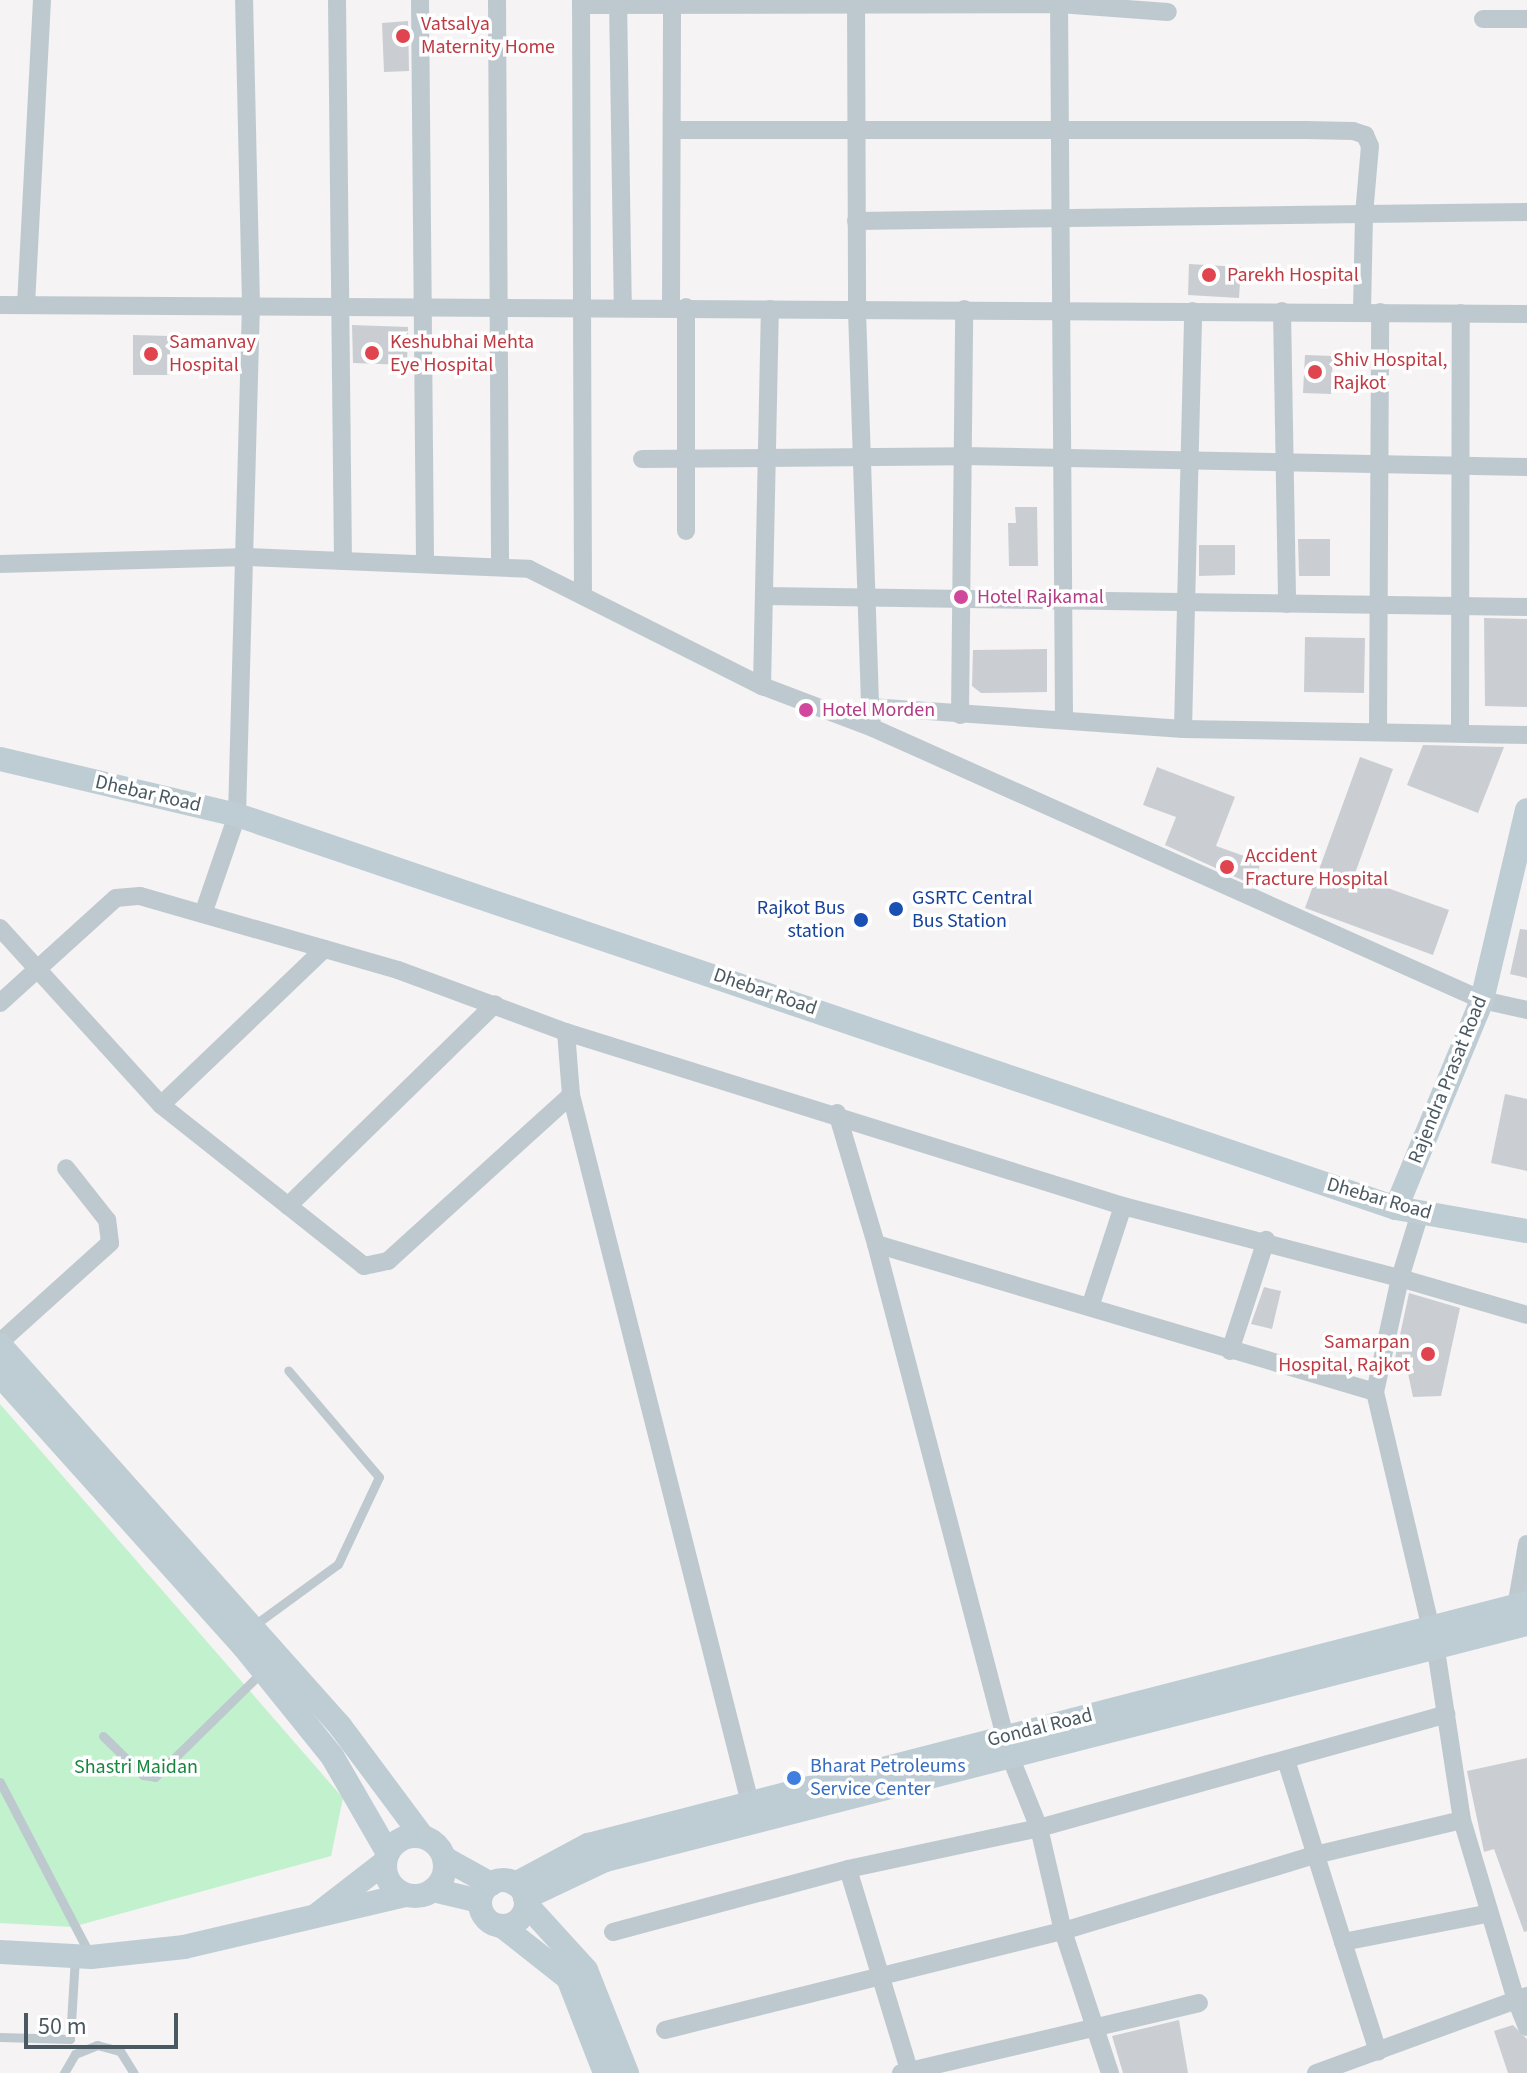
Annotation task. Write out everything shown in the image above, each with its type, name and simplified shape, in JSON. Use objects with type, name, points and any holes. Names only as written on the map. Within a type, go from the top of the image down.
[{"type":"main road","name":"Dhebar Road","points":[[0,759],[237,815],[1408,1211],[1527,1231]]},
{"type":"main road","name":"Rajendra Prasat Road","points":[[1408,1211],[1482,1000],[1527,810]]},
{"type":"main road","points":[[0,1344],[340,1726],[422,1836],[444,1858],[507,1894],[586,1970],[627,2073]]},
{"type":"main road","points":[[0,1375],[263,1671],[354,1788],[386,1858],[389,1882],[405,1895]]},
{"type":"main road","name":"Gondal Road","points":[[507,1894],[570,1851],[750,1803],[1007,1746],[1432,1641],[1523,1611]]},
{"type":"main road","name":"Gondal Road","points":[[507,1894],[605,1860],[1007,1746]]},
{"type":"main road","points":[[310,1920],[386,1858],[402,1838],[422,1836]]},
{"type":"main road","points":[[433,1890],[444,1876],[444,1858]]},
{"type":"main road","points":[[0,1952],[83,1957],[184,1947],[433,1890],[507,1894]]},
{"type":"main road","points":[[502,1926],[515,1922],[507,1894]]},
{"type":"main road","points":[[507,1894],[488,1920],[544,1953],[568,1978],[605,2073]]},
{"type":"street","points":[[26,305],[42,0]]},
{"type":"street","points":[[203,914],[237,815],[248,557],[251,305],[244,0]]},
{"type":"street","points":[[337,0],[343,559]]},
{"type":"street","points":[[420,0],[425,561]]},
{"type":"street","points":[[497,0],[500,563]]},
{"type":"street","points":[[583,593],[585,308],[581,2],[1059,2],[1168,12]]},
{"type":"street","points":[[618,2],[623,307]]},
{"type":"street","points":[[672,2],[686,531]]},
{"type":"street","points":[[1059,2],[1059,602],[1064,717]]},
{"type":"street","points":[[856,4],[857,311],[863,456],[863,597],[873,728]]},
{"type":"street","points":[[1483,19],[1527,19]]},
{"type":"street","points":[[674,130],[1061,126],[1353,131],[1365,135],[1370,146],[1364,214],[1382,464],[1378,730]]},
{"type":"street","points":[[856,221],[1059,214],[1527,212]]},
{"type":"street","points":[[0,305],[339,304],[857,311],[964,309],[1527,314]]},
{"type":"street","points":[[762,686],[770,309]]},
{"type":"street","points":[[960,715],[964,309]]},
{"type":"street","points":[[1183,729],[1193,311]]},
{"type":"street","points":[[1282,311],[1288,462],[1287,604]]},
{"type":"street","points":[[1460,733],[1464,466],[1461,313]]},
{"type":"street","points":[[642,459],[963,456],[1527,467]]},
{"type":"street","points":[[0,564],[248,557],[500,563],[583,593],[762,686],[873,728],[1482,1000],[1527,1010]]},
{"type":"street","points":[[765,596],[1527,607]]},
{"type":"street","points":[[870,707],[960,715],[1064,717],[1183,729],[1378,730],[1527,735]]},
{"type":"street","points":[[0,1003],[116,898],[140,896],[324,949],[495,1004],[566,1032],[837,1113],[1123,1206],[1266,1240],[1527,1315]]},
{"type":"street","points":[[0,928],[161,1105],[364,1266],[377,1266],[571,1095]]},
{"type":"street","points":[[161,1105],[324,949]]},
{"type":"street","points":[[288,1206],[495,1004]]},
{"type":"street","points":[[566,1032],[571,1095],[750,1803]]},
{"type":"street","points":[[837,1113],[876,1244],[1007,1746],[1039,1828],[1063,1931],[1110,2073]]},
{"type":"street","points":[[0,1344],[110,1243],[107,1220],[66,1168]]},
{"type":"street","points":[[1090,1307],[1123,1206]]},
{"type":"street","points":[[1408,1211],[1400,1278],[1375,1392],[1432,1641],[1462,1820],[1486,1914],[1522,1998],[1527,2027]]},
{"type":"street","points":[[1230,1351],[1266,1240]]},
{"type":"street","points":[[876,1244],[1375,1392]]},
{"type":"street","points":[[1523,1611],[1527,1544]]},
{"type":"street","points":[[613,1932],[848,1869],[1039,1828],[1446,1714]]},
{"type":"street","points":[[1286,1760],[1378,2052]]},
{"type":"street","points":[[665,2030],[880,1972],[1063,1931],[1315,1855],[1462,1820]]},
{"type":"street","points":[[848,1869],[907,2072],[1199,2003]]},
{"type":"street","points":[[1343,1942],[1486,1914]]},
{"type":"street","points":[[1316,2073],[1341,2070],[1378,2052],[1522,1998]]},
{"type":"lane","points":[[253,1626],[338,1564],[379,1477],[288,1370]]},
{"type":"lane","points":[[103,1736],[143,1775],[155,1777],[263,1671]]},
{"type":"lane","points":[[0,1782],[83,1957],[70,2039],[75,2054]]},
{"type":"lane","points":[[0,2037],[70,2039]]},
{"type":"lane","points":[[64,2073],[75,2054],[109,2046],[129,2060],[134,2073]]},
{"type":"green space","name":"Shastri Maidan","points":[[0,1404],[343,1798],[331,1856],[72,1927],[0,1923]]},
{"type":"building","points":[[408,21],[409,71],[384,72],[382,23]]},
{"type":"building","points":[[1189,264],[1241,267],[1239,298],[1188,295]]},
{"type":"building","points":[[352,325],[408,327],[407,365],[353,363]]},
{"type":"building","points":[[133,335],[170,336],[170,375],[133,375]]},
{"type":"building","points":[[1305,355],[1333,356],[1331,394],[1303,393]]},
{"type":"building","points":[[1015,507],[1037,507],[1038,566],[1009,566],[1008,523],[1016,523]]},
{"type":"building","points":[[1298,539],[1330,539],[1330,576],[1299,576]]},
{"type":"building","points":[[1199,545],[1235,545],[1235,575],[1199,576]]},
{"type":"building","points":[[1484,618],[1527,619],[1527,707],[1485,706]]},
{"type":"building","points":[[1305,637],[1365,638],[1364,693],[1304,692]]},
{"type":"building","points":[[1047,649],[1047,692],[981,693],[972,686],[973,650]]},
{"type":"building","points":[[1423,745],[1504,747],[1478,813],[1407,785]]},
{"type":"building","points":[[1360,757],[1393,769],[1354,876],[1449,910],[1433,955],[1305,908]]},
{"type":"building","points":[[1157,767],[1235,797],[1216,846],[1261,862],[1253,885],[1165,845],[1176,817],[1143,805]]},
{"type":"building","points":[[1520,929],[1527,930],[1527,978],[1510,974]]},
{"type":"building","points":[[1505,1094],[1527,1099],[1527,1171],[1491,1163]]},
{"type":"building","points":[[1264,1287],[1281,1291],[1272,1329],[1251,1324]]},
{"type":"building","points":[[1409,1293],[1460,1308],[1441,1396],[1413,1397],[1405,1359],[1395,1358]]},
{"type":"building","points":[[1527,1758],[1527,1931],[1524,1932],[1494,1849],[1484,1852],[1467,1771]]},
{"type":"building","points":[[1179,2020],[1188,2073],[1123,2073],[1112,2036]]},
{"type":"building","points":[[1513,2025],[1527,2039],[1527,2073],[1508,2073],[1494,2031]]},
{"type":"place","name":"Vatsalya Maternity Home","points":[[403,36]]},
{"type":"place","name":"Parekh Hospital","points":[[1209,275]]},
{"type":"place","name":"Keshubhai Mehta Eye Hospital","points":[[372,353]]},
{"type":"place","name":"Samanvay Hospital","points":[[151,354]]},
{"type":"place","name":"Shiv Hospital, Rajkot","points":[[1315,372]]},
{"type":"place","name":"Hotel Rajkamal","points":[[961,597]]},
{"type":"place","name":"Hotel Morden","points":[[806,710]]},
{"type":"place","name":"Accident Fracture Hospital","points":[[1227,867]]},
{"type":"place","name":"GSRTC Central Bus Station","points":[[896,909]]},
{"type":"place","name":"Rajkot Bus station","points":[[861,920]]},
{"type":"place","name":"Samarpan Hospital, Rajkot","points":[[1428,1354]]},
{"type":"place","name":"Bharat Petroleums Service Center","points":[[794,1778]]}]
